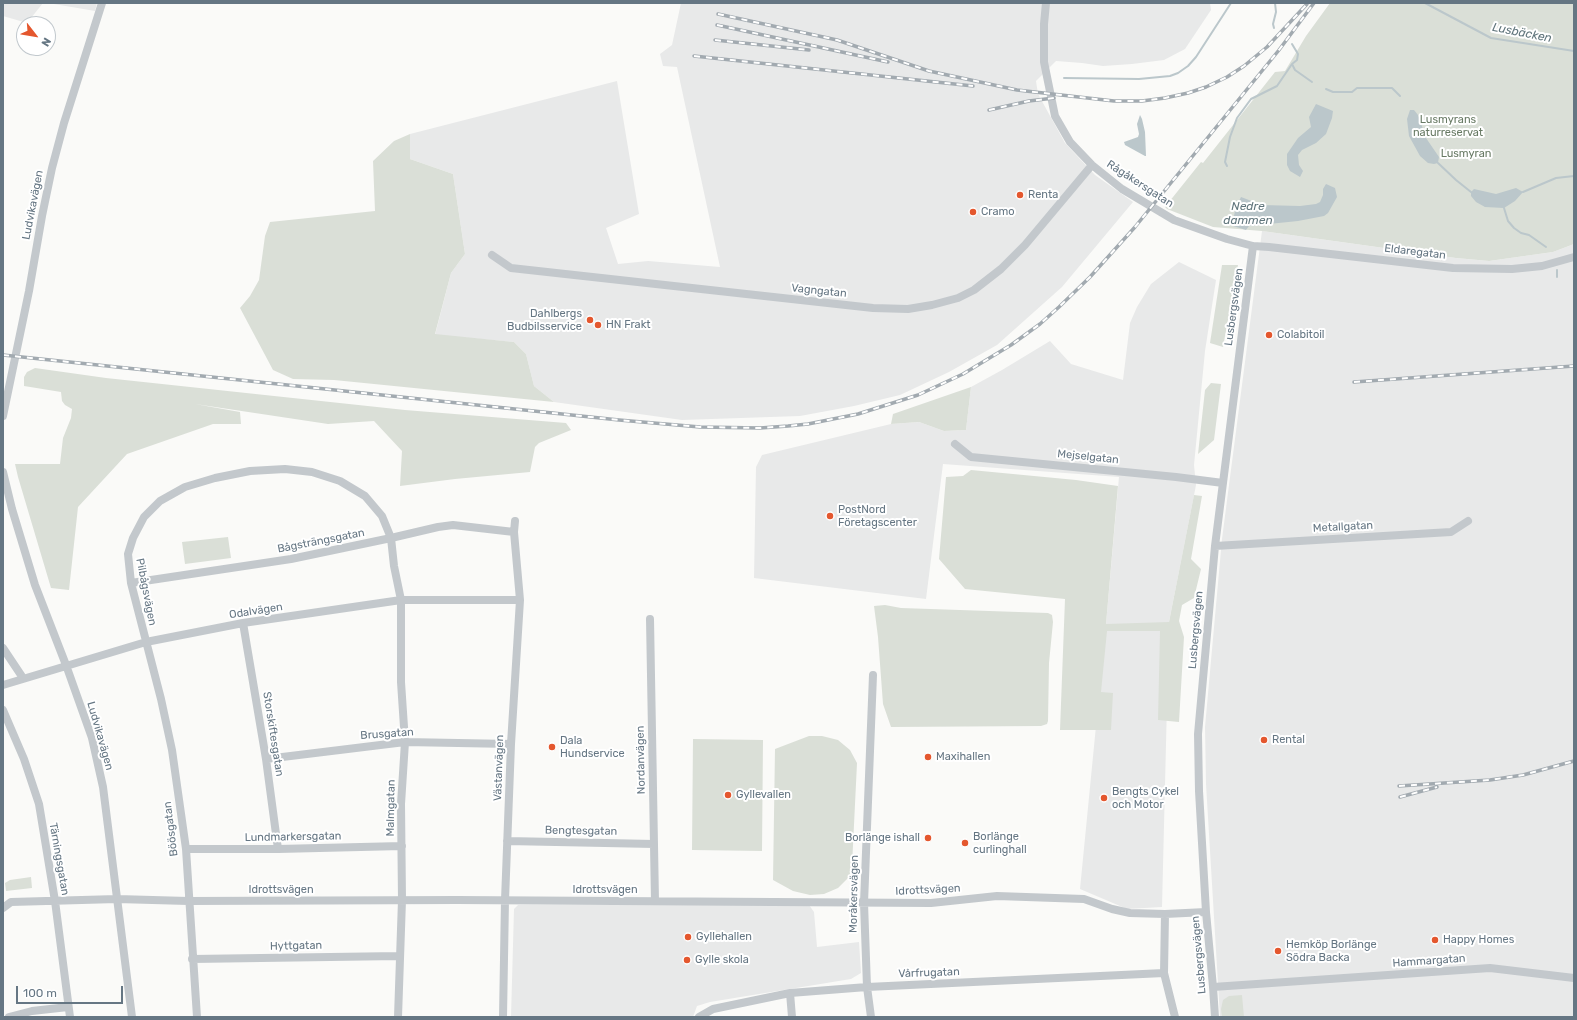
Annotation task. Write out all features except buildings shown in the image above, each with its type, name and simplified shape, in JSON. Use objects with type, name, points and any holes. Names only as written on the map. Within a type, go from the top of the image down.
[{"type":"street","name":"Ludvikavägen","points":[[3,416],[29,291],[52,168],[64,124],[102,3]]},
{"type":"street","name":"Rågåkersgatan","points":[[1046,3],[1044,24],[1044,62],[1055,116],[1070,142],[1092,165],[1122,189],[1174,220],[1253,246]]},
{"type":"street","name":"Vagngatan","points":[[492,255],[511,268],[873,308],[908,309],[932,305],[958,298],[974,290],[1002,269],[1092,165]]},
{"type":"street","name":"Eldaregatan","points":[[1253,246],[1269,246],[1453,268],[1512,269],[1542,266],[1574,257]]},
{"type":"street","name":"Lusbergsvägen","points":[[1215,1017],[1214,987],[1206,912],[1198,791],[1198,734],[1215,546],[1253,246]]},
{"type":"street","name":"Mejselgatan","points":[[955,444],[971,457],[1223,483]]},
{"type":"street","name":"Pilbågsvägen","points":[[146,642],[131,583],[128,554],[133,538],[144,517],[160,501],[185,487],[215,478],[250,471],[285,470],[312,472],[340,481],[365,496],[382,516],[391,538],[394,566],[401,600]]},
{"type":"street","name":"Ludvikavägen","points":[[3,472],[12,509],[36,585],[92,738],[103,787],[132,1017]]},
{"type":"street","name":"Västanvägen","points":[[503,1017],[507,841],[511,744],[520,600],[514,532],[515,521]]},
{"type":"street","name":"Metallgatan","points":[[1215,546],[1451,532],[1468,521]]},
{"type":"street","name":"Bågsträngsgatan","points":[[131,583],[291,559],[453,525],[514,532]]},
{"type":"street","name":"Odalvägen","points":[[3,685],[146,642],[243,623],[401,600],[520,600]]},
{"type":"street","name":"Malmgatan","points":[[398,1017],[402,900],[401,804],[405,742],[401,682],[401,600]]},
{"type":"street","name":"Nordanvägen","points":[[650,619],[655,901]]},
{"type":"street","name":"Storskiftesgatan","points":[[243,623],[266,759],[278,849]]},
{"type":"street","name":"Böösgatan","points":[[146,642],[172,750],[186,849],[188,901],[197,1017]]},
{"type":"street","points":[[3,648],[23,678]]},
{"type":"street","name":"Moråkersvägen","points":[[872,1017],[867,987],[864,903],[873,675]]},
{"type":"street","name":"Tärningsgatan","points":[[3,710],[24,759],[39,804],[56,901],[70,1017]]},
{"type":"street","name":"Brusgatan","points":[[266,759],[405,742],[511,744]]},
{"type":"street","name":"Bengtesgatan","points":[[507,841],[654,844]]},
{"type":"street","name":"Lundmarkersgatan","points":[[186,849],[278,849],[402,846]]},
{"type":"street","name":"Idrottsvägen","points":[[3,908],[11,902],[117,899],[188,901],[505,900],[932,903],[997,896],[1084,899],[1112,909],[1130,913],[1165,914],[1206,912]]},
{"type":"street","points":[[1165,914],[1164,973],[1175,1017]]},
{"type":"street","name":"Hyttgatan","points":[[192,959],[400,956]]},
{"type":"street","name":"Hammargatan","points":[[1214,987],[1490,968],[1574,978]]},
{"type":"street","name":"Vårfrugatan","points":[[699,1017],[713,1009],[790,993],[867,987],[1164,973]]},
{"type":"street","points":[[790,993],[792,1017]]},
{"type":"street","points":[[8,1017],[32,1011],[68,1007]]},
{"type":"shaded area","points":[[3,3],[43,3],[33,16],[16,16],[16,20],[3,16]]},
{"type":"shaded area","points":[[48,3],[97,3],[95,11]]},
{"type":"shaded area","points":[[681,3],[1210,3],[1211,10],[1185,49],[1164,60],[1103,66],[1056,61],[1036,81],[1038,94],[1065,143],[1095,175],[1133,202],[1062,287],[997,345],[949,372],[900,395],[854,406],[800,416],[682,420],[554,402],[534,386],[526,354],[514,342],[435,335],[451,273],[465,254],[453,174],[410,159],[410,134],[617,81],[639,214],[606,228],[618,264],[648,261],[720,267],[677,67],[663,66],[660,54],[672,45]]},
{"type":"shaded area","points":[[1262,231],[1456,258],[1489,261],[1553,252],[1574,244],[1574,1017],[1220,1017],[1206,784],[1205,727],[1222,539]]},
{"type":"shaded area","points":[[1179,262],[1216,280],[1205,351],[1194,465],[1196,485],[1169,622],[1162,907],[1127,909],[1080,889],[1119,477],[943,464],[926,599],[754,578],[756,467],[762,455],[891,424],[919,422],[944,431],[966,430],[971,387],[1050,341],[1071,364],[1123,380],[1130,323],[1137,307],[1151,284]]},
{"type":"shaded area","name":"Gylle skola","points":[[518,905],[809,905],[814,912],[817,947],[859,942],[861,973],[851,979],[710,1002],[697,1006],[693,1017],[511,1017],[514,909]]},
{"type":"green space","name":"Lusmyran","points":[[1330,3],[1574,3],[1574,244],[1553,252],[1489,261],[1456,258],[1262,231],[1213,227],[1167,209],[1165,207],[1201,162],[1203,163],[1275,72],[1285,71],[1306,36]]},
{"type":"green space","points":[[410,134],[410,159],[453,174],[465,254],[451,273],[435,334],[514,342],[526,354],[534,386],[554,402],[334,380],[293,379],[273,370],[240,308],[250,296],[259,280],[265,236],[270,222],[375,211],[373,161],[394,141]]},
{"type":"green space","points":[[1222,265],[1238,265],[1223,347],[1210,343]]},
{"type":"green space","points":[[35,368],[106,378],[405,410],[566,423],[571,430],[539,443],[535,447],[530,472],[400,486],[402,451],[374,421],[328,424],[195,404],[240,412],[241,424],[213,424],[127,454],[78,507],[69,590],[51,588],[15,464],[60,464],[63,438],[71,418],[72,409],[65,405],[62,401],[61,392],[24,386],[24,377],[27,372]]},
{"type":"green space","points":[[1211,383],[1221,384],[1214,440],[1198,454],[1205,390]]},
{"type":"green space","points":[[971,387],[966,430],[944,431],[919,422],[891,424],[893,414]]},
{"type":"green space","points":[[971,470],[1076,480],[1118,486],[1106,624],[1169,622],[1194,495],[1202,496],[1191,559],[1201,569],[1194,598],[1182,605],[1179,621],[1184,637],[1179,722],[1158,720],[1160,631],[1107,631],[1101,692],[1113,693],[1111,730],[1060,730],[1065,599],[965,589],[939,559],[946,477],[963,476]]},
{"type":"green space","points":[[228,537],[231,558],[185,564],[182,542]]},
{"type":"green space","points":[[885,605],[901,608],[1048,613],[1052,615],[1053,622],[1049,663],[1047,724],[1041,726],[891,727],[883,704],[874,606]]},
{"type":"green space","points":[[809,736],[822,736],[838,740],[850,750],[857,763],[852,866],[849,877],[838,888],[824,894],[810,895],[793,891],[773,880],[775,749]]},
{"type":"green space","name":"Gyllevallen","points":[[693,739],[763,740],[762,851],[692,850]]},
{"type":"green space","points":[[31,877],[32,888],[6,891],[5,883],[10,880]]},
{"type":"green space","points":[[1242,995],[1244,1017],[1222,1017],[1221,1009],[1223,1000],[1229,996]]},
{"type":"water","name":"Nedre dammen","points":[[1316,104],[1333,111],[1332,118],[1326,134],[1316,143],[1302,150],[1298,155],[1299,165],[1303,171],[1300,177],[1290,171],[1287,165],[1287,154],[1298,138],[1311,127],[1309,117]]},
{"type":"water","points":[[1410,110],[1414,110],[1418,115],[1426,138],[1439,157],[1438,163],[1428,163],[1420,156],[1409,136],[1407,119]]},
{"type":"water","points":[[1140,115],[1145,132],[1146,156],[1125,145],[1124,142],[1138,137],[1139,134],[1137,124]]},
{"type":"water","name":"Nedre dammen","points":[[1326,184],[1335,188],[1337,197],[1328,213],[1324,216],[1298,221],[1249,226],[1246,230],[1233,226],[1236,207],[1241,197],[1262,205],[1300,206],[1316,204],[1320,202],[1323,195],[1323,189]]},
{"type":"water","points":[[1516,188],[1523,192],[1515,201],[1504,208],[1485,207],[1476,202],[1471,196],[1471,192],[1474,189],[1496,194]]},
{"type":"waterway","points":[[1064,78],[1139,79],[1170,76],[1178,73],[1188,66],[1196,57],[1231,3]]},
{"type":"waterway","points":[[1274,28],[1273,24],[1276,12],[1275,3]]},
{"type":"waterway","name":"Lusbäcken","points":[[1425,3],[1491,38],[1574,51]]},
{"type":"waterway","points":[[1292,44],[1298,54],[1297,60],[1292,64],[1295,70],[1312,82]]},
{"type":"waterway","points":[[1227,166],[1225,162],[1230,137],[1237,118],[1251,99],[1277,86],[1292,64]]},
{"type":"waterway","points":[[1326,89],[1333,92],[1352,92],[1357,88],[1392,88],[1400,96]]},
{"type":"waterway","points":[[1438,163],[1471,192]]},
{"type":"waterway","points":[[1523,192],[1556,178],[1574,176]]},
{"type":"waterway","points":[[1504,208],[1508,221],[1514,228],[1521,233],[1529,235],[1546,247]]},
{"type":"waterway","points":[[1557,270],[1557,277]]},
{"type":"railway","points":[[3,355],[619,420],[700,427],[760,428],[788,426],[808,424],[858,414],[918,395],[963,374],[1011,345],[1040,324],[1059,307],[1090,277],[1135,227],[1279,50],[1314,3]]},
{"type":"railway","points":[[718,14],[837,40],[929,71],[1017,90],[1114,101],[1142,101],[1188,93],[1206,87],[1227,77],[1244,66],[1267,47],[1307,4]]},
{"type":"railway","points":[[717,25],[888,62]]},
{"type":"railway","points":[[715,40],[809,50]]},
{"type":"railway","points":[[694,56],[973,86]]},
{"type":"railway","points":[[989,110],[1029,101],[1054,98]]},
{"type":"railway","points":[[1354,382],[1574,366]]},
{"type":"railway","points":[[1399,786],[1490,780],[1523,775],[1574,761]]},
{"type":"railway","points":[[1400,797],[1437,787]]},
{"type":"place","name":"Renta","points":[[1020,195]]},
{"type":"place","name":"Cramo","points":[[973,212]]},
{"type":"place","name":"Dahlbergs Budbilsservice","points":[[590,320]]},
{"type":"place","name":"HN Frakt","points":[[598,325]]},
{"type":"place","name":"Colabitoil","points":[[1269,335]]},
{"type":"place","name":"PostNord Företagscenter","points":[[830,516]]},
{"type":"place","name":"Rental","points":[[1264,740]]},
{"type":"place","name":"Dala Hundservice","points":[[552,747]]},
{"type":"place","name":"Maxihallen","points":[[928,757]]},
{"type":"place","name":"Gyllevallen","points":[[728,795]]},
{"type":"place","name":"Bengts Cykel och Motor","points":[[1104,798]]},
{"type":"place","name":"Borlänge ishall","points":[[928,838]]},
{"type":"place","name":"Borlänge curlinghall","points":[[965,843]]},
{"type":"place","name":"Gyllehallen","points":[[688,937]]},
{"type":"place","name":"Happy Homes","points":[[1435,940]]},
{"type":"place","name":"Hemköp Borlänge Södra Backa","points":[[1278,951]]},
{"type":"place","name":"Gylle skola","points":[[687,960]]},
{"type":"park label","name":"Lusmyrans naturreservat","points":[[1448,126]]}]
